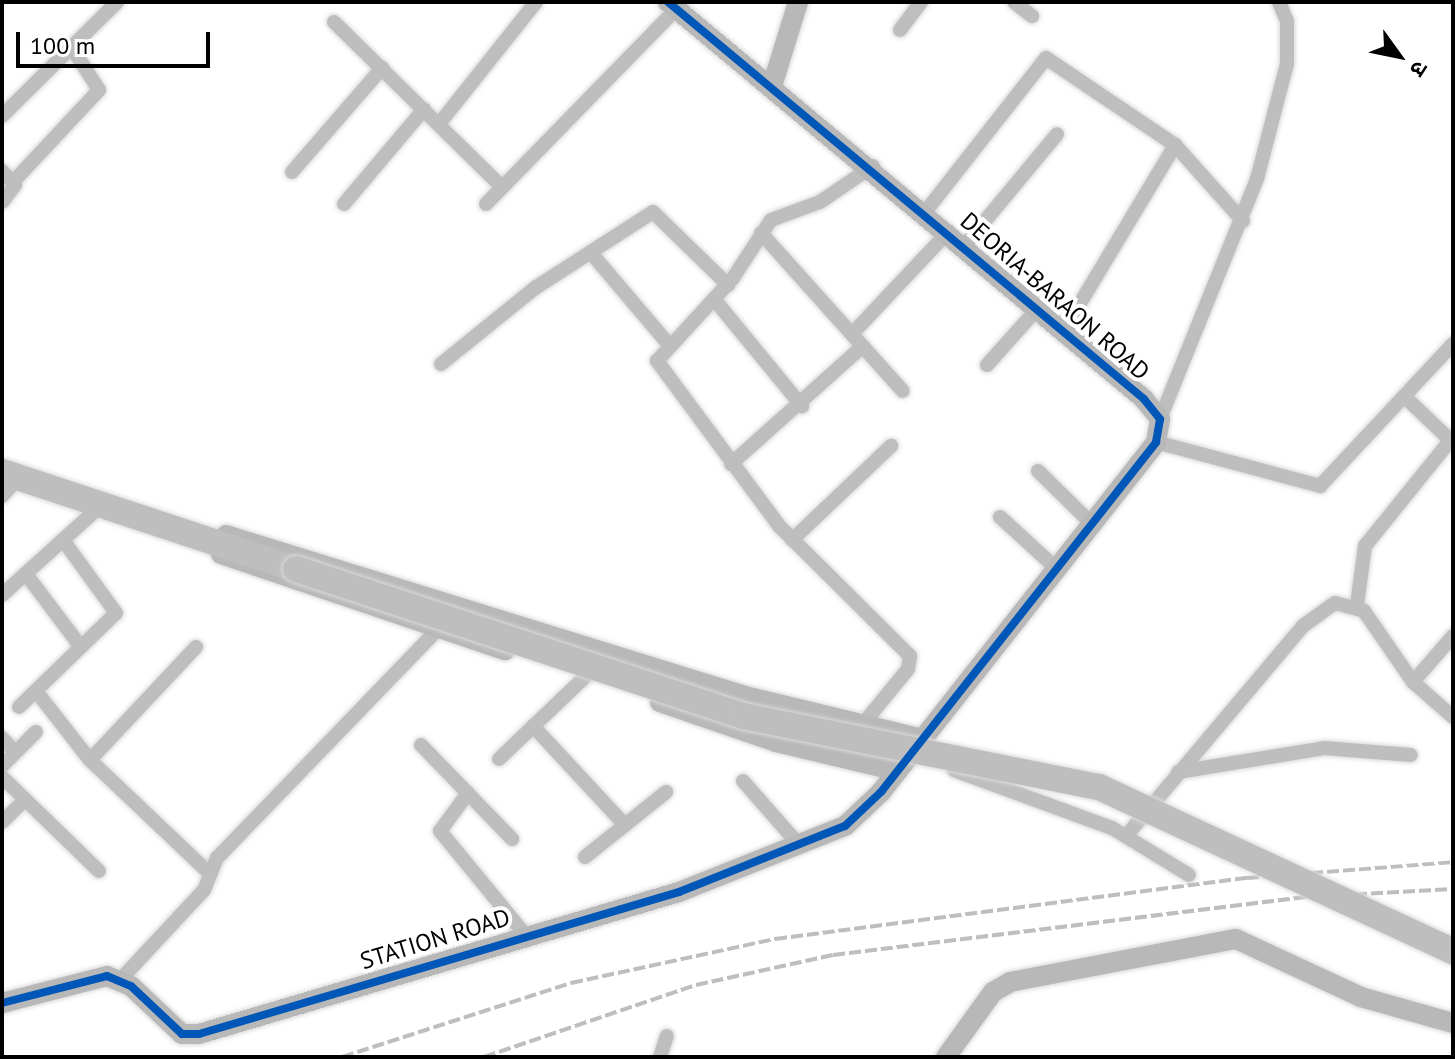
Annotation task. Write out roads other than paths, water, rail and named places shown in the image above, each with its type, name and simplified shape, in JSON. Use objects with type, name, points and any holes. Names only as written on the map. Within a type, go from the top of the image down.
[{"type":"highway","points":[[2,457],[13,478],[68,488],[296,569],[743,716],[1099,787],[1453,951]]},
{"type":"street","points":[[2,116],[117,2]]},
{"type":"street","points":[[439,124],[536,2]]},
{"type":"street","points":[[773,83],[798,2]]},
{"type":"street","points":[[900,30],[921,2]]},
{"type":"street","points":[[1014,2],[1032,16]]},
{"type":"street","points":[[902,765],[1156,442],[1160,419],[1243,221],[1287,64],[1287,21],[1279,2]]},
{"type":"street","points":[[486,204],[672,5]]},
{"type":"street","name":"DEORIA-BARAON ROAD","points":[[672,5],[873,166],[1064,330],[1160,419]]},
{"type":"street","points":[[334,22],[502,187]]},
{"type":"street","points":[[2,202],[7,177],[99,90],[72,48]]},
{"type":"street","points":[[926,211],[1046,58],[1175,145],[1243,221]]},
{"type":"street","points":[[292,172],[382,68]]},
{"type":"street","points":[[344,204],[424,109]]},
{"type":"street","points":[[731,464],[802,406],[858,340],[1057,134]]},
{"type":"street","points":[[1064,330],[1175,145]]},
{"type":"street","points":[[863,724],[908,669],[910,656],[792,540],[658,365],[670,346],[728,285],[761,233],[781,212],[820,202],[873,166]]},
{"type":"street","points":[[441,364],[535,288],[660,213],[728,285]]},
{"type":"street","points":[[761,233],[903,391]]},
{"type":"street","points":[[592,254],[670,346]]},
{"type":"street","points":[[714,299],[802,406]]},
{"type":"street","points":[[987,365],[1038,308]]},
{"type":"street","points":[[1156,442],[1320,486],[1453,344]]},
{"type":"street","points":[[1405,397],[1452,439],[1365,546],[1357,605],[1413,682],[1453,717]]},
{"type":"street","points":[[792,540],[891,446]]},
{"type":"street","points":[[1038,471],[1092,524]]},
{"type":"street","points":[[2,595],[105,502]]},
{"type":"street","points":[[1000,517],[1057,569]]},
{"type":"street","points":[[194,534],[253,570],[436,631],[586,676],[776,742],[972,775],[1127,835],[1189,875]]},
{"type":"street","points":[[194,534],[305,554],[745,696],[923,739]]},
{"type":"street","points":[[19,707],[117,610],[63,540]]},
{"type":"street","points":[[26,574],[81,647]]},
{"type":"street","points":[[1127,835],[1303,626],[1335,603],[1357,605]]},
{"type":"street","points":[[2,1003],[68,984],[121,979],[210,874],[436,631]]},
{"type":"street","points":[[1413,682],[1453,636]]},
{"type":"street","points":[[90,760],[196,647]]},
{"type":"street","points":[[499,759],[586,676]]},
{"type":"street","points":[[36,691],[90,760],[210,874]]},
{"type":"street","points":[[533,726],[625,825]]},
{"type":"street","points":[[2,766],[36,732]]},
{"type":"street","points":[[2,738],[15,752]]},
{"type":"street","points":[[421,745],[512,839]]},
{"type":"street","points":[[1178,772],[1324,748],[1411,755]]},
{"type":"street","name":"STATION ROAD","points":[[121,979],[189,1035],[523,932],[679,892],[845,826],[881,792],[902,765]]},
{"type":"street","points":[[2,777],[99,871]]},
{"type":"street","points":[[743,781],[800,846]]},
{"type":"street","points":[[585,857],[666,792]]},
{"type":"street","points":[[468,793],[440,831],[523,932]]},
{"type":"street","points":[[2,822],[25,800]]},
{"type":"street","points":[[950,1055],[993,992],[1010,982],[1236,939],[1361,997],[1448,1022]]},
{"type":"street","points":[[660,1057],[667,1036]]},
{"type":"railway","points":[[342,1057],[571,983],[775,939],[1247,878],[1453,862]]},
{"type":"railway","points":[[484,1057],[696,985],[833,955],[1307,897],[1453,889]]}]
